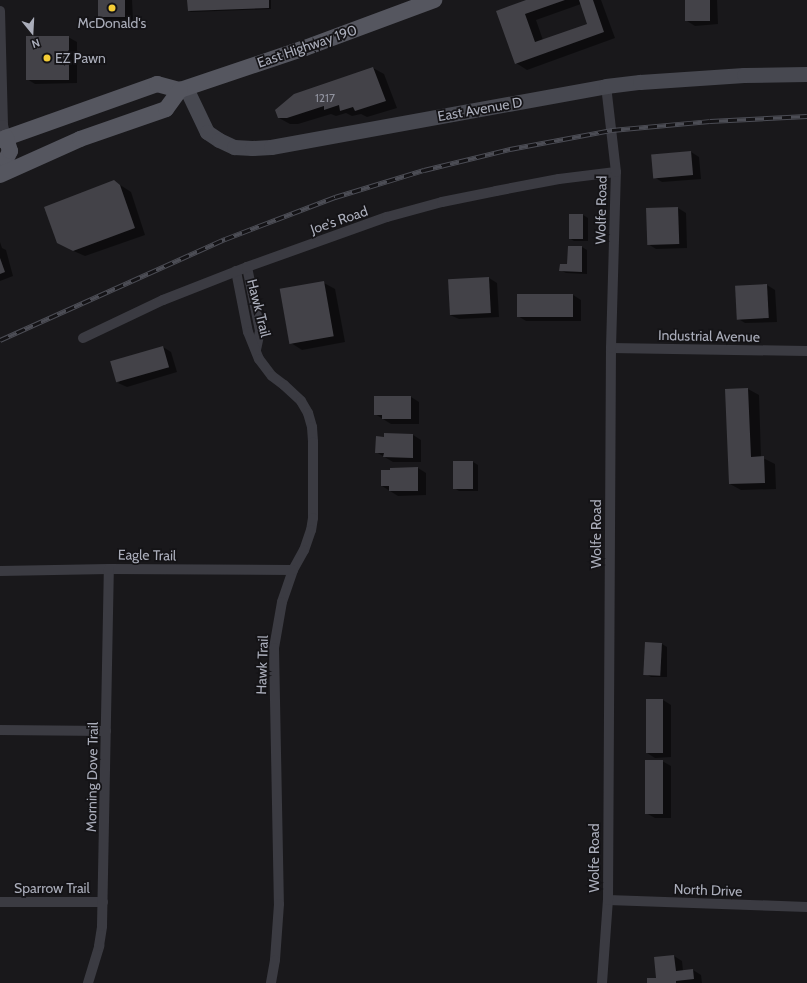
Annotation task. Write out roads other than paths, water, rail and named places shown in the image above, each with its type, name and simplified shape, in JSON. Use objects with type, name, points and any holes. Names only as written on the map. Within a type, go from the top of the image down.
[{"type":"main road","name":"East Highway 190","points":[[183,89],[305,48],[434,0]]},
{"type":"main road","name":"East Avenue D","points":[[183,89],[207,132],[234,147],[252,148],[271,147],[606,86],[640,82],[744,75],[807,74]]},
{"type":"main road","points":[[0,163],[6,159],[10,151],[3,139],[157,84],[183,89],[166,109],[80,139],[0,175]]},
{"type":"street","points":[[0,11],[3,139]]},
{"type":"street","name":"Wolfe Road","points":[[602,983],[608,900],[611,348],[616,172],[606,86]]},
{"type":"street","name":"Joe's Road","points":[[83,338],[163,300],[247,267],[387,217],[442,202],[559,179],[616,172]]},
{"type":"street","name":"Hawk Trail","points":[[247,267],[260,331],[256,350]]},
{"type":"street","name":"Hawk Trail","points":[[236,272],[248,332],[259,359],[272,376],[301,401],[308,413],[312,427],[313,518],[304,550],[293,570],[282,602],[274,653],[279,904],[276,960],[271,983]]},
{"type":"street","name":"Industrial Avenue","points":[[611,348],[807,351]]},
{"type":"street","name":"Eagle Trail","points":[[0,572],[109,569],[293,570]]},
{"type":"street","name":"Morning Dove Trail","points":[[88,983],[99,946],[103,902],[109,569]]},
{"type":"street","points":[[0,730],[106,730]]},
{"type":"street","name":"North Drive","points":[[608,900],[807,907]]},
{"type":"street","name":"Sparrow Trail","points":[[0,902],[103,902]]},
{"type":"railway","points":[[0,340],[225,239],[335,197],[424,170],[510,149],[612,130],[710,121],[807,116]]},
{"type":"place","name":"McDonald's","points":[[112,8]]},
{"type":"place","name":"EZ Pawn","points":[[47,58]]}]
